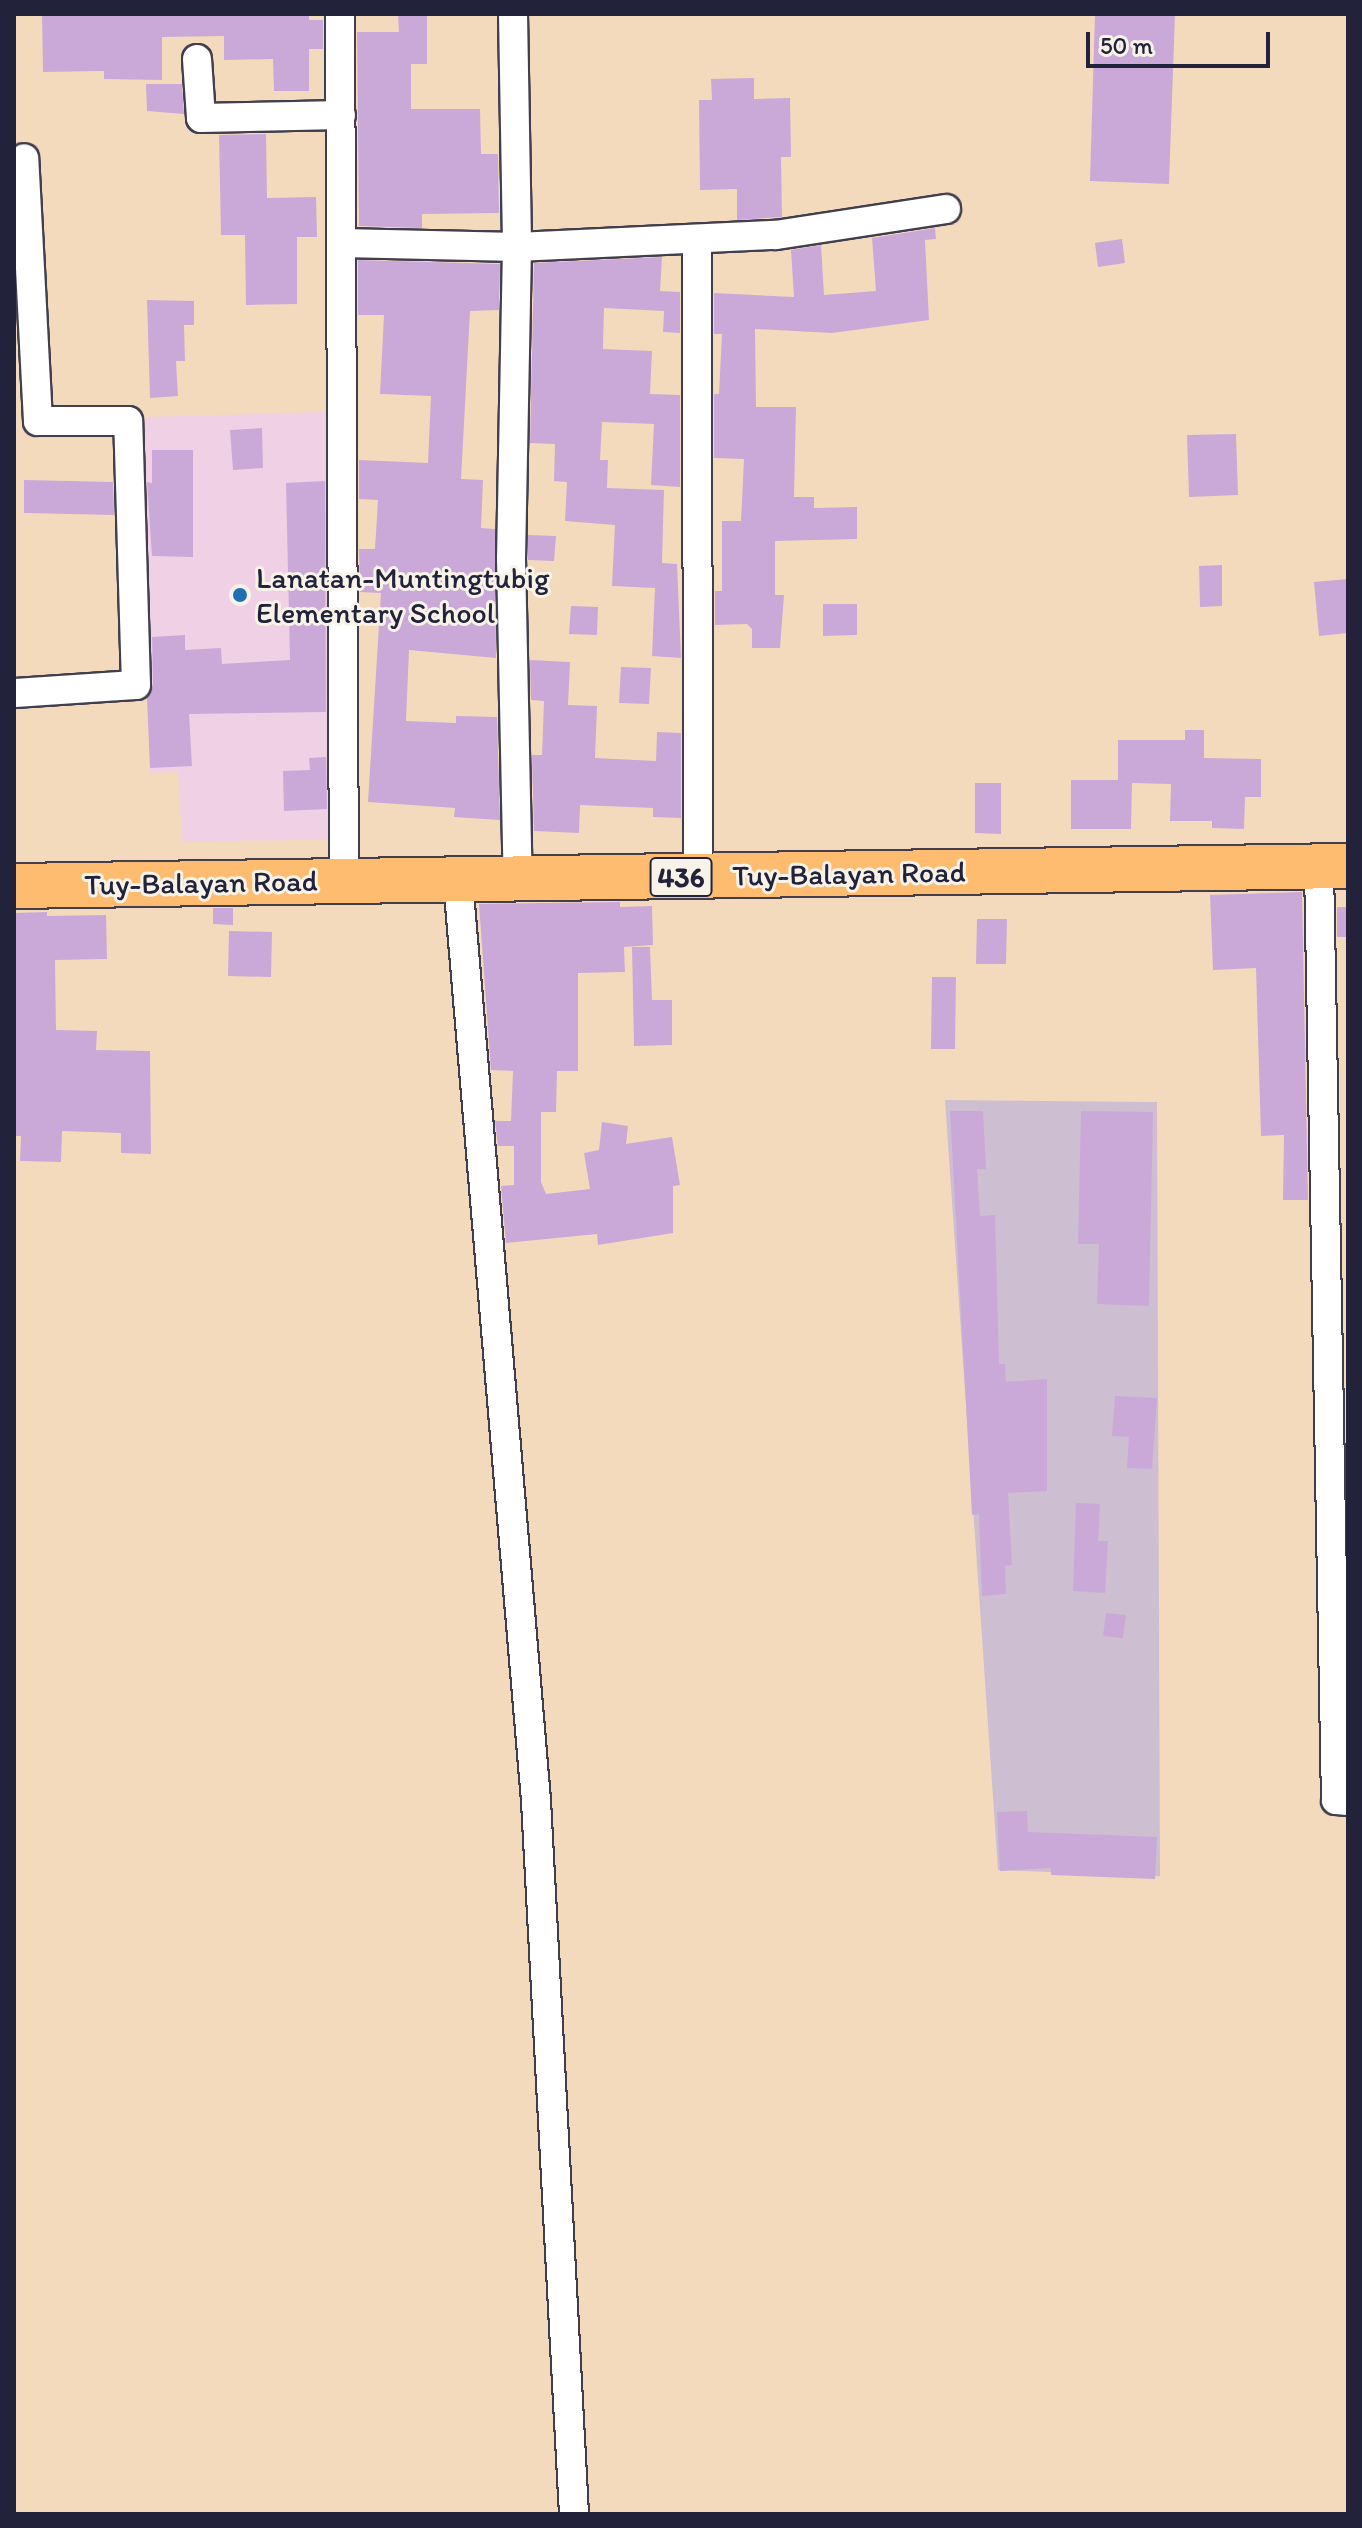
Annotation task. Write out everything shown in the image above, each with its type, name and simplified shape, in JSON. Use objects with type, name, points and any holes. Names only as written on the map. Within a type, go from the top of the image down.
[{"type":"main road","name":"Tuy-Balayan Road","points":[[14,886],[1334,866]]},
{"type":"street","points":[[340,14],[344,881]]},
{"type":"street","points":[[513,14],[517,247],[511,559],[518,880]]},
{"type":"street","points":[[197,59],[201,118],[341,115]]},
{"type":"street","points":[[14,693],[136,685],[128,421],[38,421],[24,158]]},
{"type":"street","points":[[342,243],[517,247],[776,235],[946,209]]},
{"type":"street","points":[[697,239],[698,877]]},
{"type":"street","points":[[1334,866],[1336,1800],[1348,1801]]},
{"type":"street","points":[[458,881],[536,1801],[574,2514]]},
{"type":"shaded area","name":"Lanatan-Muntingtubig Elementary School","points":[[326,412],[341,839],[182,842],[178,772],[150,773],[145,417]]},
{"type":"shaded area","points":[[945,1100],[1157,1102],[1160,1876],[998,1870]]},
{"type":"building","points":[[42,14],[309,14],[309,20],[323,20],[323,49],[309,49],[309,91],[274,91],[273,59],[224,60],[224,36],[162,37],[162,80],[104,79],[104,71],[43,72]]},
{"type":"building","points":[[398,14],[427,14],[427,64],[411,64],[411,109],[480,109],[481,154],[498,154],[499,213],[422,214],[422,228],[359,226],[357,32],[399,32]]},
{"type":"building","points":[[1095,14],[1175,14],[1169,184],[1090,181]]},
{"type":"building","points":[[754,78],[754,99],[790,98],[791,157],[781,157],[782,217],[737,220],[737,189],[700,190],[699,100],[712,100],[711,79]]},
{"type":"building","points":[[146,84],[182,84],[184,114],[147,111]]},
{"type":"building","points":[[266,134],[267,198],[316,197],[317,237],[297,237],[297,304],[246,305],[245,235],[221,235],[219,135]]},
{"type":"building","points":[[935,228],[936,239],[925,240],[929,320],[832,333],[755,329],[756,407],[796,407],[794,497],[814,497],[814,508],[857,507],[857,539],[775,541],[775,595],[784,595],[780,648],[752,648],[752,629],[747,624],[715,625],[715,591],[722,591],[722,521],[741,521],[744,459],[714,458],[714,394],[719,394],[722,334],[714,334],[714,293],[794,297],[791,250],[821,245],[824,295],[876,291],[872,238]]},
{"type":"building","points":[[1122,239],[1125,263],[1098,267],[1095,243]]},
{"type":"building","points":[[662,257],[660,291],[680,292],[680,333],[663,332],[664,311],[604,308],[603,349],[652,351],[650,394],[680,395],[680,487],[651,485],[654,424],[602,422],[600,460],[608,460],[607,488],[664,490],[662,563],[677,564],[681,658],[652,656],[655,588],[612,586],[615,525],[565,521],[567,482],[554,481],[555,444],[530,443],[534,263]]},
{"type":"building","points":[[358,260],[500,264],[499,310],[470,311],[461,479],[483,480],[481,528],[495,529],[496,658],[409,650],[406,721],[456,723],[456,716],[497,717],[500,820],[454,817],[455,808],[368,802],[381,593],[360,592],[359,549],[375,549],[378,500],[359,499],[359,460],[428,463],[431,396],[380,394],[384,315],[358,315]]},
{"type":"building","points":[[147,300],[194,301],[194,325],[184,325],[185,361],[176,361],[178,396],[150,398]]},
{"type":"building","points":[[262,428],[263,468],[233,470],[230,430]]},
{"type":"building","points":[[1236,434],[1238,495],[1189,497],[1187,435]]},
{"type":"building","points":[[152,450],[193,450],[193,557],[152,556],[147,482],[152,483]]},
{"type":"building","points":[[24,480],[113,482],[114,515],[24,513]]},
{"type":"building","points":[[325,481],[326,712],[189,714],[192,766],[150,768],[147,698],[153,684],[152,637],[185,635],[185,650],[221,648],[222,664],[290,660],[286,483]]},
{"type":"building","points":[[528,535],[556,536],[554,561],[528,560]]},
{"type":"building","points":[[1222,565],[1222,606],[1200,607],[1199,566]]},
{"type":"building","points":[[1348,579],[1348,633],[1319,636],[1314,582]]},
{"type":"building","points":[[823,604],[857,604],[857,635],[823,636]]},
{"type":"building","points":[[571,606],[598,607],[597,635],[569,634]]},
{"type":"building","points":[[530,660],[570,662],[568,705],[597,706],[595,758],[656,761],[657,732],[681,733],[681,818],[653,817],[653,808],[580,805],[579,833],[534,831],[532,755],[542,755],[544,701],[531,700]]},
{"type":"building","points":[[621,667],[651,668],[649,704],[619,703]]},
{"type":"building","points":[[1185,730],[1204,730],[1204,758],[1261,759],[1261,797],[1245,797],[1244,829],[1212,828],[1212,821],[1170,821],[1171,784],[1132,783],[1131,829],[1071,829],[1071,780],[1118,780],[1118,740],[1185,740]]},
{"type":"building","points":[[326,757],[327,809],[284,811],[283,771],[310,770],[309,758]]},
{"type":"building","points":[[975,783],[1001,783],[1001,834],[975,833]]},
{"type":"building","points":[[1302,892],[1308,1200],[1283,1200],[1284,1135],[1261,1136],[1256,968],[1213,970],[1210,895]]},
{"type":"building","points":[[620,902],[620,907],[652,906],[653,945],[624,947],[625,972],[578,973],[578,1071],[557,1071],[556,1112],[541,1112],[541,1182],[546,1194],[590,1189],[584,1153],[599,1150],[602,1122],[628,1126],[626,1144],[672,1137],[680,1185],[673,1186],[673,1233],[598,1245],[597,1234],[506,1243],[501,1186],[514,1185],[514,1146],[498,1146],[495,1121],[511,1121],[513,1071],[491,1070],[479,904]]},
{"type":"building","points":[[1337,907],[1348,907],[1348,937],[1337,937]]},
{"type":"building","points":[[213,908],[233,908],[233,925],[213,924]]},
{"type":"building","points":[[47,912],[47,916],[106,915],[107,959],[55,960],[56,1030],[97,1031],[96,1050],[150,1051],[151,1154],[121,1153],[121,1133],[62,1131],[61,1162],[20,1161],[21,1136],[14,1136],[14,913]]},
{"type":"building","points":[[977,919],[1007,919],[1006,964],[976,964]]},
{"type":"building","points":[[229,931],[272,932],[271,977],[228,976]]},
{"type":"building","points":[[632,947],[650,947],[652,1000],[672,1000],[672,1045],[634,1046]]},
{"type":"building","points":[[932,977],[956,977],[955,1049],[931,1049]]},
{"type":"building","points":[[950,1111],[983,1111],[986,1169],[977,1169],[980,1216],[995,1215],[999,1364],[1005,1364],[1006,1382],[1047,1379],[1047,1491],[1008,1493],[1012,1565],[1005,1566],[1006,1594],[982,1596],[979,1514],[972,1515]]},
{"type":"building","points":[[1081,1111],[1153,1112],[1149,1306],[1097,1304],[1099,1244],[1078,1244]]},
{"type":"building","points":[[1115,1396],[1157,1398],[1152,1469],[1127,1468],[1129,1437],[1112,1436]]},
{"type":"building","points":[[1076,1503],[1100,1504],[1098,1541],[1108,1541],[1105,1593],[1073,1591]]},
{"type":"building","points":[[1106,1613],[1126,1615],[1123,1638],[1103,1636]]},
{"type":"building","points":[[1027,1811],[1028,1832],[1157,1837],[1155,1879],[1051,1875],[1051,1868],[1000,1871],[997,1812]]},
{"type":"place","name":"Lanatan-Muntingtubig Elementary School","points":[[240,595]]}]
